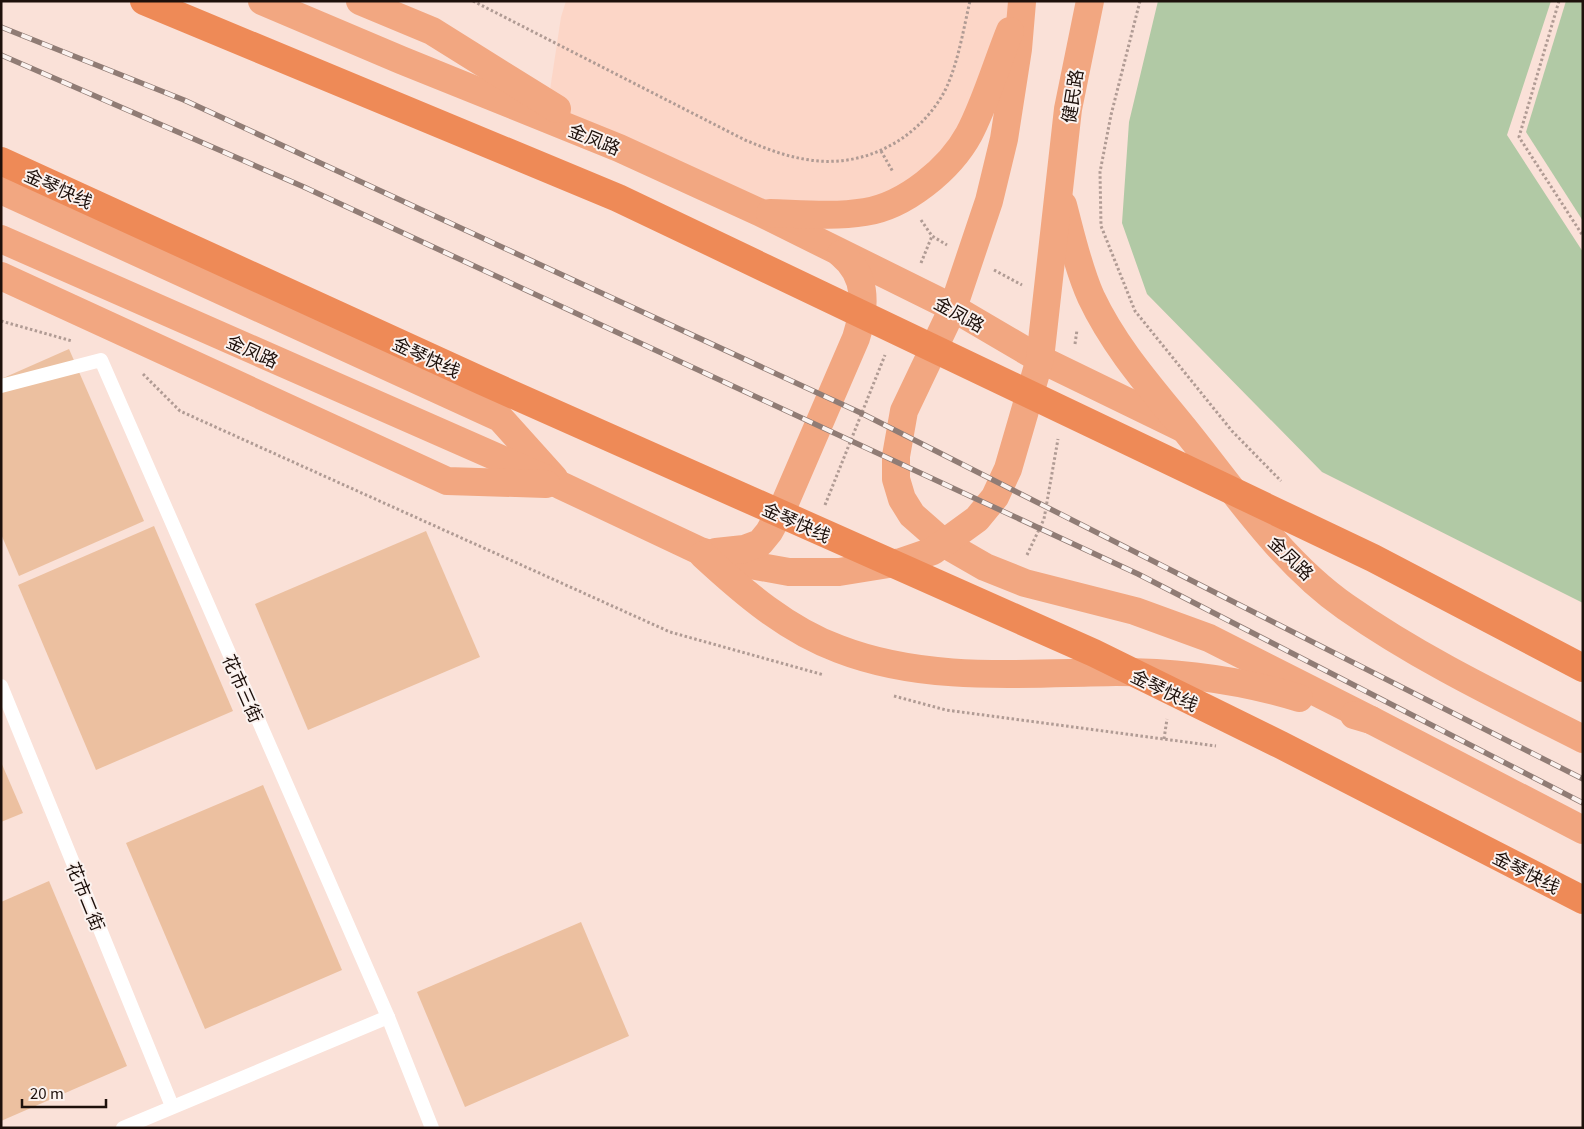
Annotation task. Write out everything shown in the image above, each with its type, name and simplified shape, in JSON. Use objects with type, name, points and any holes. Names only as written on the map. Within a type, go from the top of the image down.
[{"type":"highway","points":[[144,1],[618,198],[1373,558],[1583,668]]},
{"type":"highway","name":"金琴快线","points":[[1,161],[480,380],[1094,653],[1583,900]]},
{"type":"main road","name":"金凤路","points":[[262,1],[400,60],[620,148],[759,212],[953,308],[1040,359],[1184,429],[1279,549],[1345,606],[1444,668],[1583,739]]},
{"type":"main road","points":[[360,1],[432,32],[620,148]]},
{"type":"main road","name":"健民路","points":[[700,551],[762,568],[815,573],[869,568],[921,556],[945,544],[977,520],[995,497],[1008,470],[1040,359],[1068,108],[1090,1]]},
{"type":"main road","points":[[759,212],[827,216],[868,212],[906,196],[941,172],[969,134],[1022,2]]},
{"type":"main road","points":[[1022,2],[1018,49],[1004,139],[990,201],[953,308],[907,405],[896,456],[896,480],[902,499],[912,515],[945,544],[985,567],[1016,580],[1136,611],[1209,638],[1583,830]]},
{"type":"main road","points":[[1,190],[500,418],[560,485]]},
{"type":"main road","points":[[1060,191],[1075,252],[1091,297],[1140,376],[1184,429]]},
{"type":"main road","name":"金凤路","points":[[1,239],[560,485],[700,551]]},
{"type":"main road","points":[[700,551],[726,552],[744,549],[760,542],[778,519],[861,323],[864,299],[861,284],[848,260],[836,250]]},
{"type":"main road","points":[[1,276],[447,481],[560,485]]},
{"type":"main road","points":[[700,551],[732,582],[761,605],[801,631],[838,649],[902,667],[970,673],[1118,672],[1222,680],[1265,687],[1371,720]]},
{"type":"lane","name":"花市三街","points":[[1,386],[101,360],[388,1017],[432,1128]]},
{"type":"lane","name":"花市二街","points":[[1,686],[172,1106]]},
{"type":"lane","points":[[123,1128],[388,1017]]},
{"type":"path","points":[[473,1],[745,140],[778,154],[833,162],[854,160],[881,151],[901,140],[924,121],[942,94],[958,51],[970,1]]},
{"type":"path","points":[[1140,1],[1111,116],[1100,172],[1101,226],[1134,311],[1232,431],[1286,486]]},
{"type":"path","points":[[1559,1],[1518,137],[1583,236]]},
{"type":"path","points":[[912,288],[932,236]]},
{"type":"path","points":[[1070,373],[1078,325]]},
{"type":"path","points":[[823,510],[886,352]]},
{"type":"path","points":[[1016,580],[1044,518],[1060,432]]},
{"type":"shaded area","points":[[566,1],[1021,1],[969,134],[906,196],[759,212],[548,103],[561,17]]},
{"type":"green space","points":[[1158,1],[1551,1],[1507,135],[1583,252],[1583,603],[1322,472],[1147,294],[1122,223],[1129,122]]},
{"type":"green space","points":[[1566,1],[1583,1],[1583,221],[1526,132]]},
{"type":"building","points":[[69,349],[144,521],[19,576],[1,534],[1,379]]},
{"type":"building","points":[[154,526],[233,711],[96,770],[18,585]]},
{"type":"building","points":[[426,531],[480,657],[308,730],[255,604]]},
{"type":"building","points":[[1,762],[23,813],[1,822]]},
{"type":"building","points":[[263,785],[342,970],[205,1029],[126,843]]},
{"type":"building","points":[[49,881],[127,1066],[1,1121],[1,902]]},
{"type":"building","points":[[581,922],[629,1036],[465,1107],[417,992]]},
{"type":"railway","points":[[1,27],[184,100],[861,413],[1583,779]]},
{"type":"railway","points":[[1,55],[304,187],[1138,574],[1583,803]]}]
